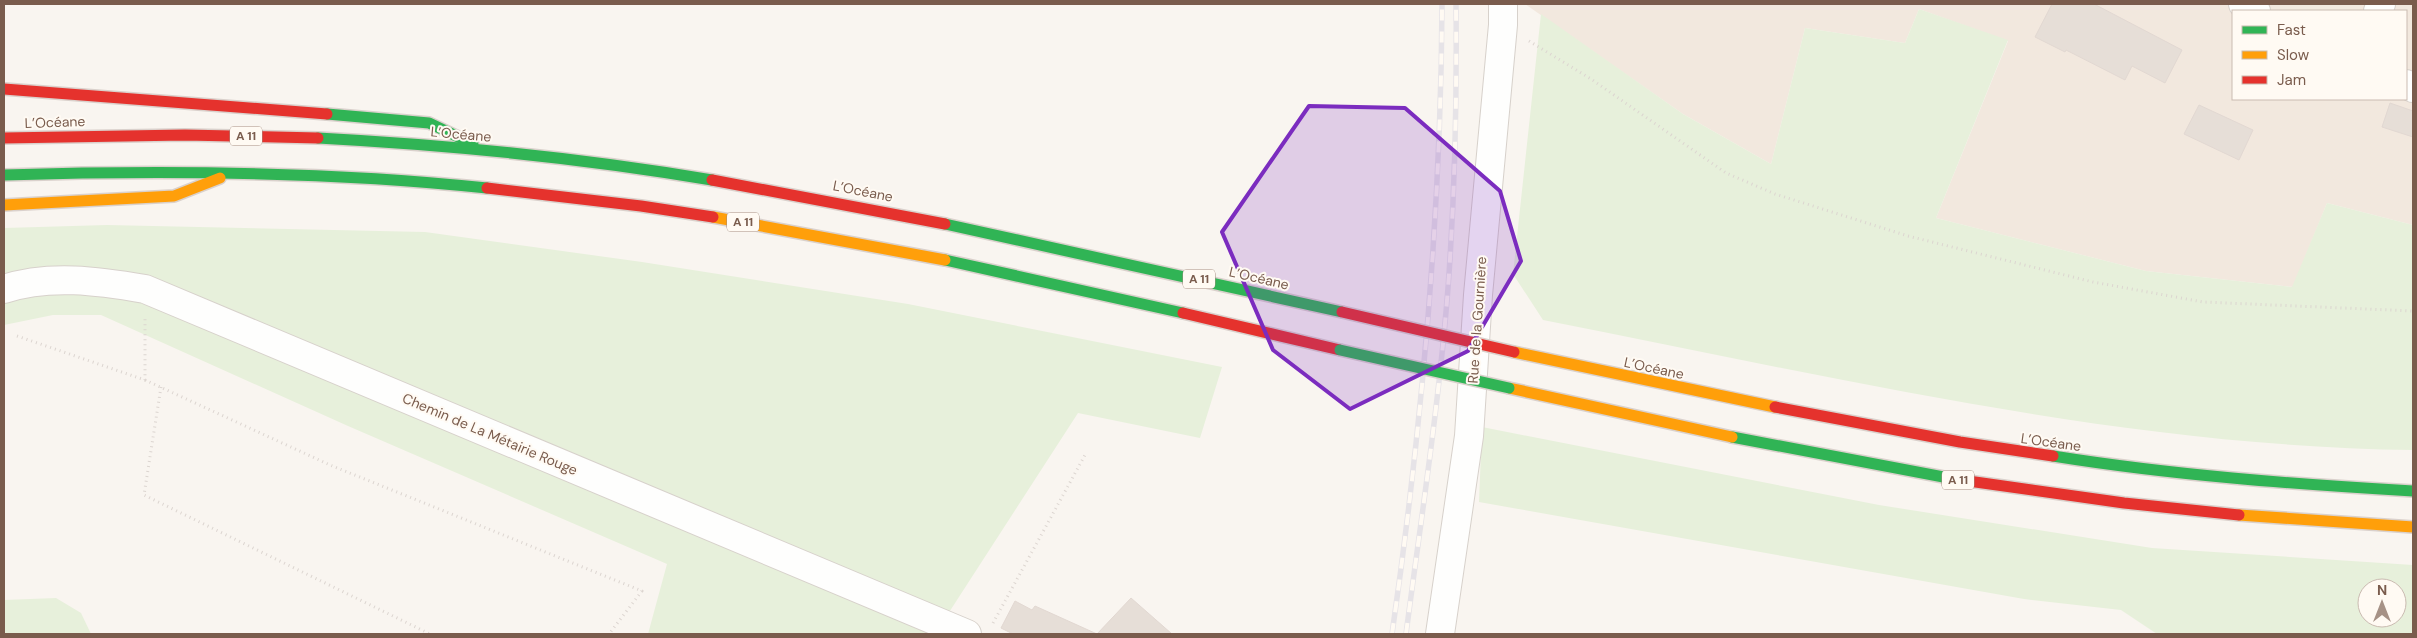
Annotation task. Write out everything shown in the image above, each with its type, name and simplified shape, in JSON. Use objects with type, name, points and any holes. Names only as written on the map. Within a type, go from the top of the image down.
[{"type":"highway","points":[[4,89],[99,95],[429,123],[488,150]]},
{"type":"highway","name":"L’Océane","points":[[4,138],[128,134],[241,136],[382,142],[488,150],[729,183],[858,206],[1055,246],[1514,352],[1782,410],[1959,444],[2173,473],[2290,484],[2413,491]]},
{"type":"highway","name":"A 11","points":[[4,175],[168,171],[348,177],[530,192],[750,223],[972,265],[1340,350],[1783,448],[1950,479],[2166,509],[2333,524],[2413,527]]},
{"type":"highway","points":[[4,205],[174,196],[236,172]]},
{"type":"street","points":[[2243,4],[2254,10]]},
{"type":"street","name":"Rue de la Gournière","points":[[1440,634],[1469,436],[1478,295],[1503,14]]},
{"type":"street","name":"Chemin de La Métairie Rouge","points":[[4,289],[43,282],[74,280],[145,288],[980,630]]},
{"type":"path","points":[[1503,14],[1591,79],[1726,173],[1775,194],[1908,236],[2093,282],[2203,302],[2413,311]]},
{"type":"path","points":[[145,288],[145,380]]},
{"type":"path","points":[[17,336],[145,380],[330,465],[642,591],[610,634]]},
{"type":"path","points":[[160,387],[144,495],[430,634]]},
{"type":"path","points":[[980,630],[1085,455]]},
{"type":"highlighted area","points":[[1309,106],[1405,108],[1500,191],[1521,261],[1468,351],[1350,409],[1273,350],[1222,232]]},
{"type":"shaded area","points":[[1525,4],[2413,4],[2413,225],[2327,203],[2293,287],[2146,271],[1936,218],[2008,41],[1919,9],[1905,43],[1805,28],[1771,164],[1683,114]]},
{"type":"green space","points":[[1919,9],[2008,40],[1936,218],[2146,271],[2292,287],[2327,203],[2413,225],[2413,450],[2303,446],[2193,436],[2084,422],[1867,385],[1543,320],[1513,274],[1541,14],[1683,114],[1771,164],[1805,28],[1905,43]]},
{"type":"green space","points":[[107,225],[425,232],[642,262],[908,304],[1222,367],[1200,438],[1078,413],[935,634],[648,634],[667,564],[348,426],[101,315],[53,315],[4,325],[4,228]]},
{"type":"green space","points":[[1482,427],[1879,505],[2152,548],[2413,565],[2413,634],[2157,634],[2121,610],[2024,599],[1479,502]]},
{"type":"green space","points":[[56,598],[81,613],[91,634],[4,634],[4,600]]},
{"type":"building","points":[[2052,4],[2094,4],[2182,50],[2165,83],[2132,66],[2125,80],[2066,50],[2065,52],[2035,37]]},
{"type":"building","points":[[2390,103],[2413,111],[2413,137],[2382,127]]},
{"type":"building","points":[[2199,105],[2253,130],[2239,160],[2184,134]]},
{"type":"building","points":[[1131,598],[1172,634],[1097,634]]},
{"type":"building","points":[[1015,601],[1032,610],[1035,606],[1097,634],[1013,634],[1001,628]]},
{"type":"railway","points":[[1392,634],[1403,556],[1428,320],[1438,162],[1442,4]]},
{"type":"railway","points":[[1406,634],[1435,418],[1448,288],[1455,146],[1456,4]]},
{"type":"traffic: fast","points":[[327,114],[429,123],[473,144]]},
{"type":"traffic: fast","points":[[318,138],[516,153],[712,180]]},
{"type":"traffic: fast","points":[[4,175],[185,172],[246,173],[367,178],[487,188]]},
{"type":"traffic: fast","points":[[945,224],[1342,312]]},
{"type":"traffic: fast","points":[[945,260],[1183,313]]},
{"type":"traffic: fast","points":[[1340,350],[1509,388]]},
{"type":"traffic: fast","points":[[1732,437],[1954,479]]},
{"type":"traffic: fast","points":[[2053,456],[2232,478],[2413,491]]},
{"type":"traffic: slow","points":[[4,205],[174,196],[220,178]]},
{"type":"traffic: slow","points":[[713,217],[945,260]]},
{"type":"traffic: slow","points":[[1514,352],[1775,407]]},
{"type":"traffic: slow","points":[[1509,388],[1732,437]]},
{"type":"traffic: slow","points":[[2239,515],[2413,527]]},
{"type":"traffic: jam","points":[[4,89],[327,114]]},
{"type":"traffic: jam","points":[[4,138],[185,135],[318,138]]},
{"type":"traffic: jam","points":[[712,180],[945,224]]},
{"type":"traffic: jam","points":[[487,188],[641,206],[713,217]]},
{"type":"traffic: jam","points":[[1342,312],[1514,352]]},
{"type":"traffic: jam","points":[[1183,313],[1340,350]]},
{"type":"traffic: jam","points":[[1775,407],[1960,442],[2053,456]]},
{"type":"traffic: jam","points":[[1954,479],[2124,503],[2239,515]]}]
